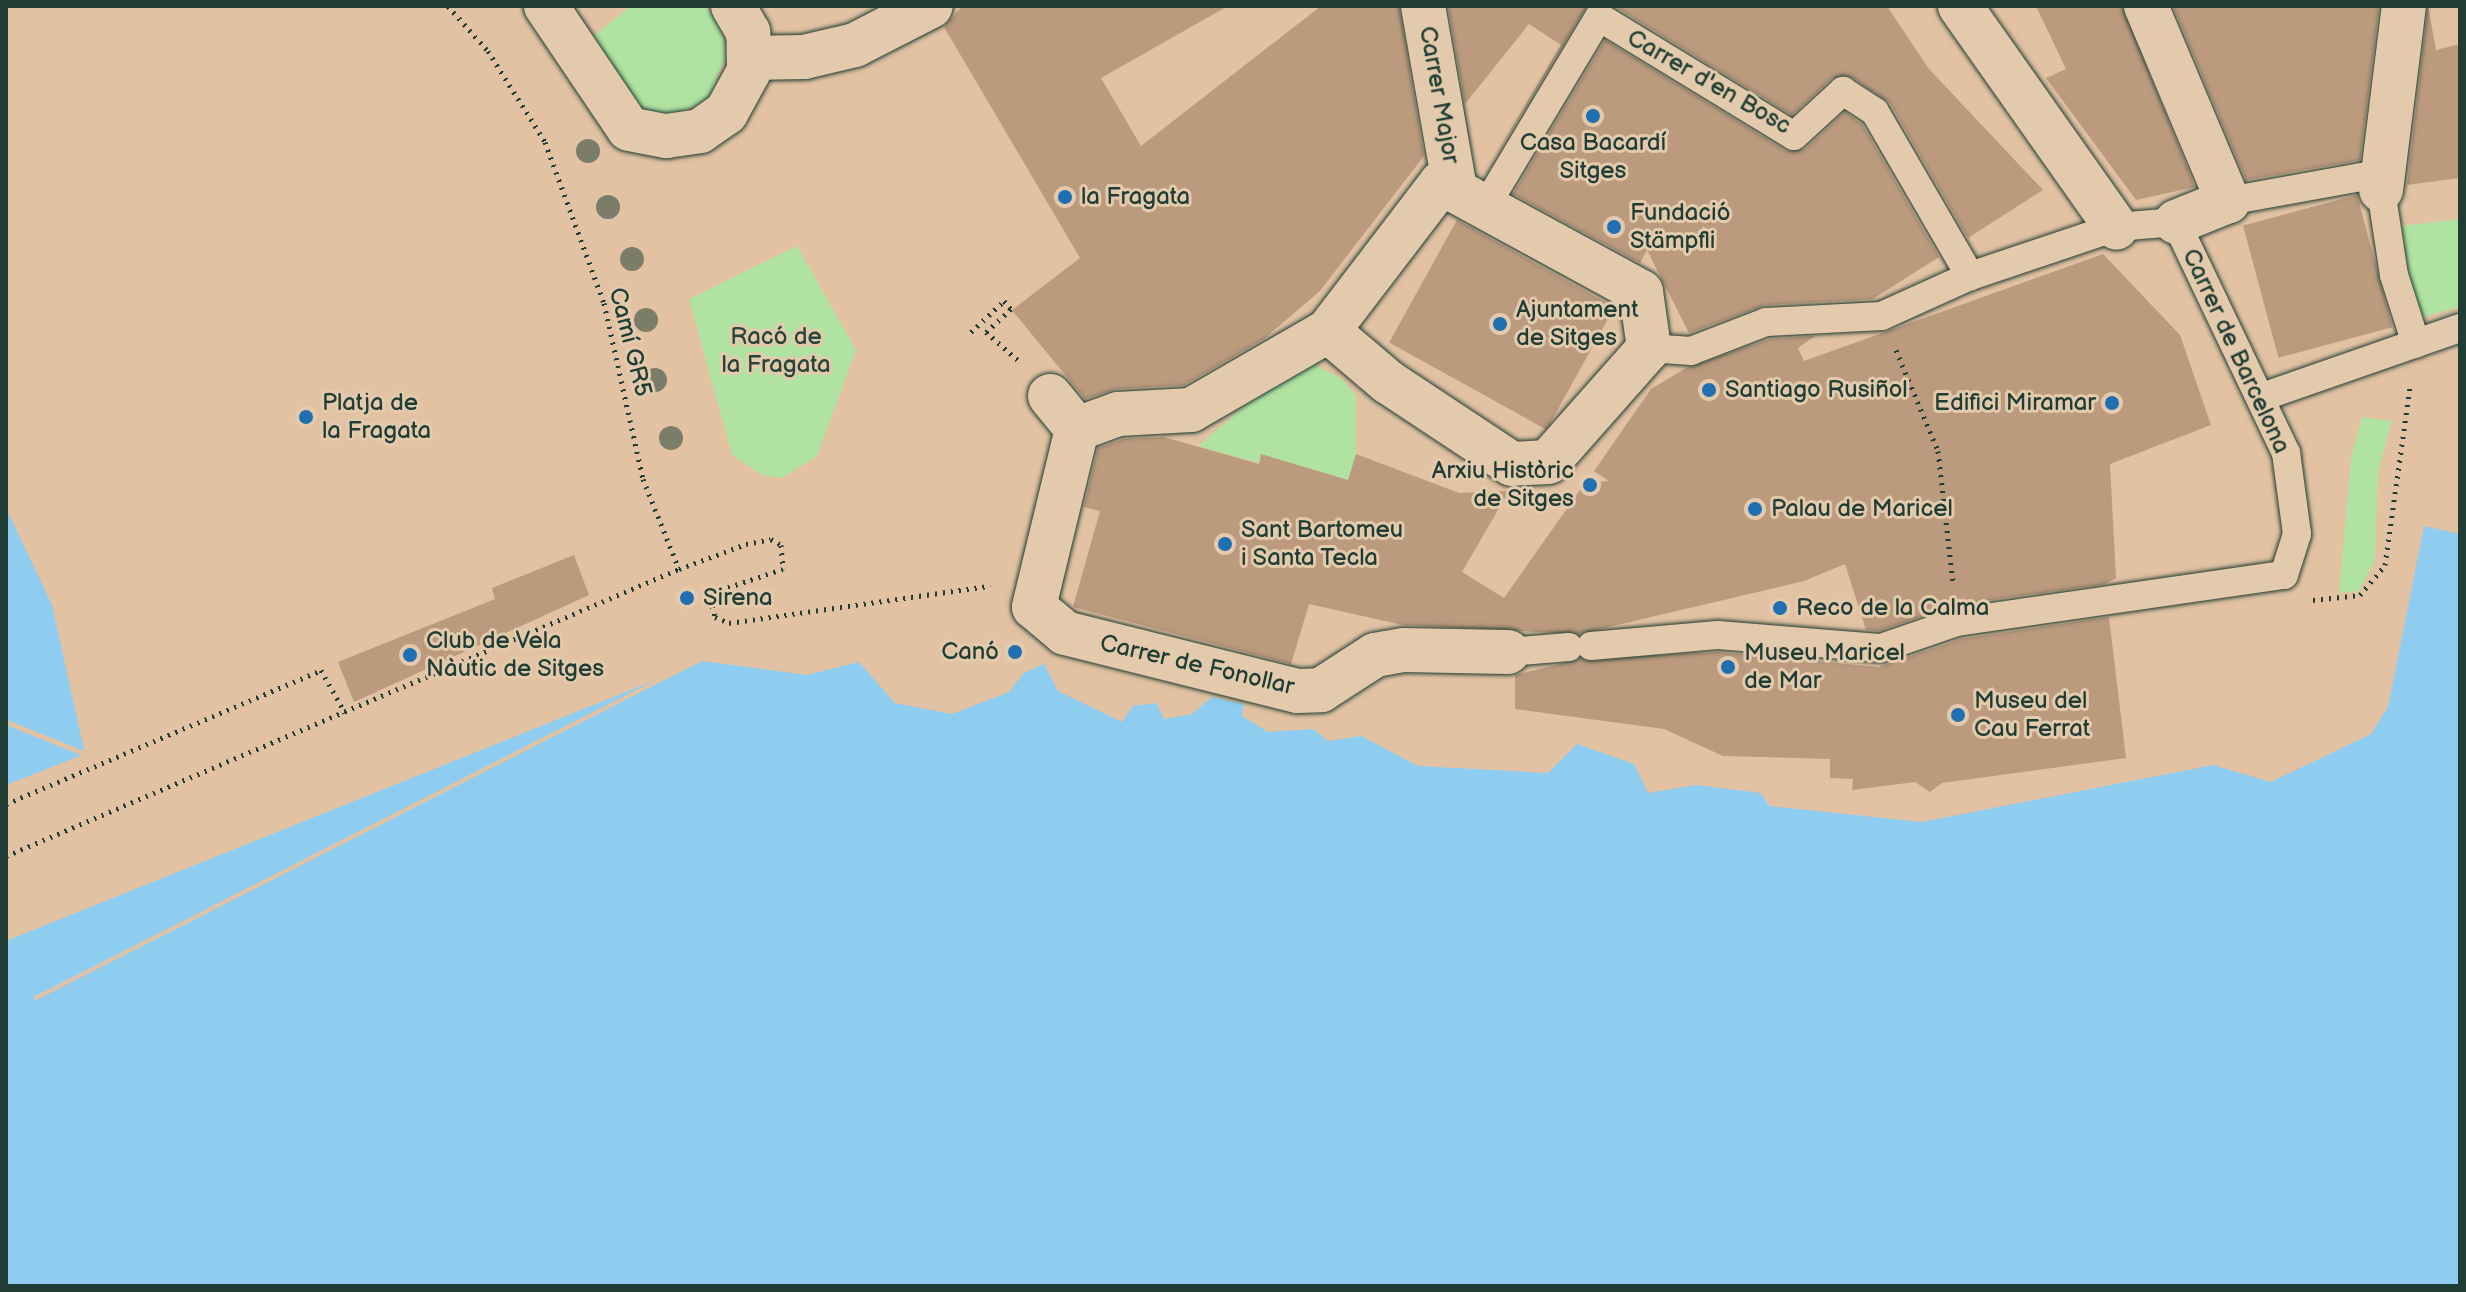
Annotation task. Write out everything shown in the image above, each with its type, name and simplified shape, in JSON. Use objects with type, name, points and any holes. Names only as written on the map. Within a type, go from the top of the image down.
[{"type":"street","points":[[546,6],[629,129],[666,136],[700,131],[726,113],[749,58],[748,32],[733,6]]},
{"type":"street","points":[[749,58],[804,57],[855,45],[931,6]]},
{"type":"street","name":"Carrer Major","points":[[1423,6],[1470,194]]},
{"type":"street","points":[[1960,6],[2116,227]]},
{"type":"street","points":[[2146,6],[2228,201],[2176,222]]},
{"type":"street","points":[[2382,181],[2404,6]]},
{"type":"street","points":[[1035,589],[1063,412],[1118,414],[1191,410],[1328,331],[1441,183],[1470,194],[1641,292],[1649,348],[1548,462],[1512,464],[1388,382],[1328,331]]},
{"type":"street","name":"Carrer de Fonollar","points":[[1035,589],[1042,619],[1065,633],[1297,691],[1321,690],[1375,655],[1403,650],[1508,652]]},
{"type":"lane","name":"Carrer d'en Bosc","points":[[1470,194],[1599,17],[1794,136],[1843,91],[1875,112],[1970,276]]},
{"type":"lane","points":[[2228,201],[2382,181],[2394,275],[2416,344]]},
{"type":"lane","points":[[1649,348],[1691,351],[1766,322],[1882,316],[1970,276],[2116,227],[2176,222]]},
{"type":"lane","name":"Carrer de Barcelona","points":[[2176,222],[2262,397],[2286,453],[2297,534],[2284,575]]},
{"type":"lane","points":[[2262,397],[2460,328]]},
{"type":"lane","points":[[1957,622],[2284,575]]},
{"type":"lane","name":"Carrer de Fonollar","points":[[1508,652],[1718,635],[1869,650],[1957,622]]},
{"type":"path","name":"Camí GR5","points":[[448,6],[488,51],[545,142],[604,303],[643,479],[679,569]]},
{"type":"path","points":[[971,332],[1004,301],[1011,309],[986,332],[1063,412]]},
{"type":"path","points":[[1882,316],[1938,451],[1957,622]]},
{"type":"path","points":[[2284,575],[2296,601],[2330,600],[2360,595],[2385,565],[2411,384]]},
{"type":"path","points":[[6,856],[679,569],[771,539],[786,564],[771,574],[720,590],[709,609],[729,623],[973,585],[1035,589]]},
{"type":"path","points":[[6,804],[321,670],[345,713]]},
{"type":"green space","points":[[631,6],[704,6],[718,20],[727,53],[709,98],[680,114],[643,113],[587,41]]},
{"type":"green space","points":[[2460,219],[2460,306],[2417,319],[2401,226]]},
{"type":"green space","name":"Racó de la Fragata","points":[[797,246],[856,350],[817,456],[782,478],[762,475],[732,455],[689,299]]},
{"type":"green space","points":[[1313,364],[1342,379],[1356,396],[1356,454],[1348,480],[1261,455],[1259,463],[1198,446],[1289,368]]},
{"type":"green space","points":[[2362,417],[2392,421],[2378,471],[2375,560],[2359,591],[2339,593],[2351,458]]},
{"type":"water","points":[[6,508],[52,605],[85,754],[6,785]]},
{"type":"water","points":[[2424,526],[2460,534],[2460,1286],[6,1286],[6,941],[703,661],[807,675],[859,662],[895,703],[952,714],[1009,692],[1024,673],[1044,664],[1058,691],[1122,722],[1133,706],[1156,703],[1164,719],[1192,714],[1212,697],[1244,704],[1242,716],[1268,732],[1313,729],[1328,741],[1361,736],[1418,766],[1548,773],[1577,744],[1634,764],[1648,793],[1696,785],[1761,793],[1769,806],[1922,822],[2213,765],[2271,782],[2371,734],[2388,707]]},
{"type":"pier","points":[[701,657],[703,661],[35,1001],[34,997]]},
{"type":"pier","points":[[6,720],[89,753],[87,758],[6,725]]},
{"type":"building","points":[[962,6],[1228,6],[1101,78],[1141,146],[1321,6],[1399,6],[1424,156],[1320,291],[1264,339],[1184,385],[1116,389],[1085,399],[1012,310],[1080,258],[944,27]]},
{"type":"building","points":[[1448,6],[1587,6],[1483,177],[1561,45],[1529,24],[1465,104]]},
{"type":"building","points":[[1614,6],[1887,6],[1929,69],[2043,190],[1968,238],[1890,103],[1852,77],[1832,78],[1792,115]]},
{"type":"building","points":[[2036,6],[2122,6],[2195,187],[2136,200],[2046,78],[2066,69]]},
{"type":"building","points":[[2173,6],[2379,6],[2360,160],[2246,180]]},
{"type":"building","points":[[2428,6],[2436,50],[2460,44],[2460,178],[2407,185]]},
{"type":"building","points":[[1605,40],[1786,151],[1805,149],[1845,112],[1862,124],[1939,257],[1873,299],[1765,305],[1689,333],[1647,250],[1640,263],[1513,194]]},
{"type":"building","points":[[2357,195],[2392,327],[2278,358],[2243,226]]},
{"type":"building","name":"Ajuntament de Sitges","points":[[1457,220],[1614,307],[1547,430],[1389,342]]},
{"type":"building","points":[[2103,254],[2180,335],[2211,425],[2110,464],[2116,578],[2105,584],[1954,605],[1879,631],[1866,630],[1845,564],[1804,581],[1579,634],[1403,625],[1309,604],[1291,664],[1073,607],[1100,511],[1084,507],[1098,448],[1123,439],[1164,437],[1259,464],[1261,454],[1348,480],[1356,454],[1459,493],[1509,491],[1462,572],[1504,598],[1585,483],[1609,481],[1594,471],[1651,389],[1686,368],[1770,339],[1815,336],[1798,348],[1804,361]]},
{"type":"building","points":[[574,555],[589,595],[354,702],[338,662],[495,599],[492,588]]},
{"type":"building","points":[[2109,617],[2126,758],[1942,783],[1930,792],[1915,782],[1852,790],[1853,779],[1830,778],[1830,759],[1723,756],[1664,729],[1515,709],[1515,675],[1581,659],[1718,652],[1879,667],[1961,639]]},
{"type":"place","name":"Casa Bacardí Sitges","points":[[1593,116]]},
{"type":"place","name":"la Fragata","points":[[1065,197]]},
{"type":"place","name":"Fundació Stämpfli","points":[[1614,227]]},
{"type":"place","name":"Ajuntament de Sitges","points":[[1500,324]]},
{"type":"place","name":"Santiago Rusiñol","points":[[1709,390]]},
{"type":"place","name":"Edifici Miramar","points":[[2112,403]]},
{"type":"place","name":"Platja de la Fragata","points":[[306,417]]},
{"type":"place","name":"Arxiu Històric de Sitges","points":[[1590,485]]},
{"type":"place","name":"Palau de Maricel","points":[[1755,509]]},
{"type":"place","name":"Sant Bartomeu i Santa Tecla","points":[[1225,544]]},
{"type":"place","name":"Sirena","points":[[687,598]]},
{"type":"place","name":"Reco de la Calma","points":[[1780,608]]},
{"type":"place","name":"Canó","points":[[1015,652]]},
{"type":"place","name":"Club de Vela Nàutic de Sitges","points":[[410,655]]},
{"type":"place","name":"Museu Maricel de Mar","points":[[1728,667]]},
{"type":"place","name":"Museu del Cau Ferrat","points":[[1958,715]]}]
